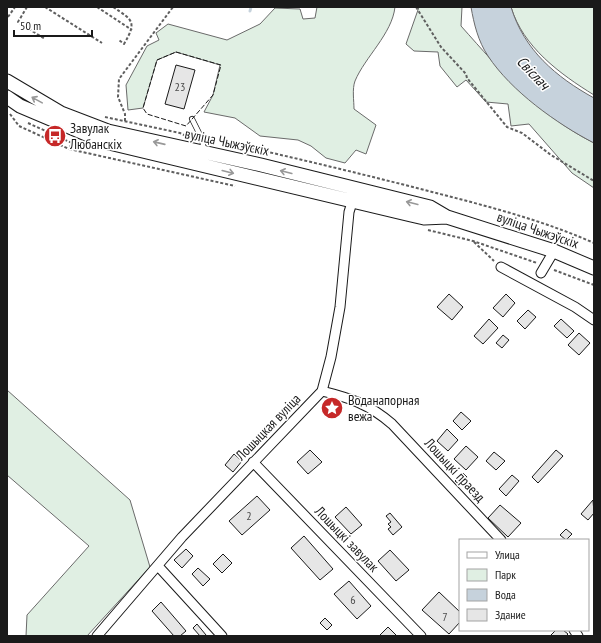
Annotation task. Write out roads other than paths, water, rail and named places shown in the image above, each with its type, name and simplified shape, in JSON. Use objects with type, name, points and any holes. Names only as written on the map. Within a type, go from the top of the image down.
[{"type":"street","name":"вуліца Чыжэўскіх","points":[[7,81],[61,113],[108,131],[262,166],[430,207],[448,217],[554,251],[594,268]]},
{"type":"street","name":"вуліца Чыжэўскіх","points":[[7,97],[20,106],[105,142],[204,154],[352,202],[424,218],[448,217]]},
{"type":"street","name":"Лошыцкая вуліца","points":[[97,636],[182,537],[322,391],[331,357],[340,307],[349,212],[357,189]]},
{"type":"street","points":[[543,270],[554,251]]},
{"type":"street","points":[[501,267],[575,307],[594,320]]},
{"type":"street","name":"Лошыцкі праезд","points":[[322,391],[346,397],[377,411],[392,424],[500,539]]},
{"type":"street","name":"Лошыцкі завулак","points":[[253,462],[420,636]]},
{"type":"street","points":[[158,566],[222,636]]},
{"type":"lane","points":[[192,119],[204,154]]},
{"type":"water","name":"Свіслач","points":[[471,7],[511,7],[524,36],[543,61],[567,81],[594,98],[594,143],[565,126],[536,106],[509,82],[488,56],[477,32]]},
{"type":"waterway","points":[[250,11],[251,7]]},
{"type":"place","name":"Завулак Любанскіх","points":[[55,136]]},
{"type":"place","name":"Воданапорная вежа","points":[[332,408]]}]
